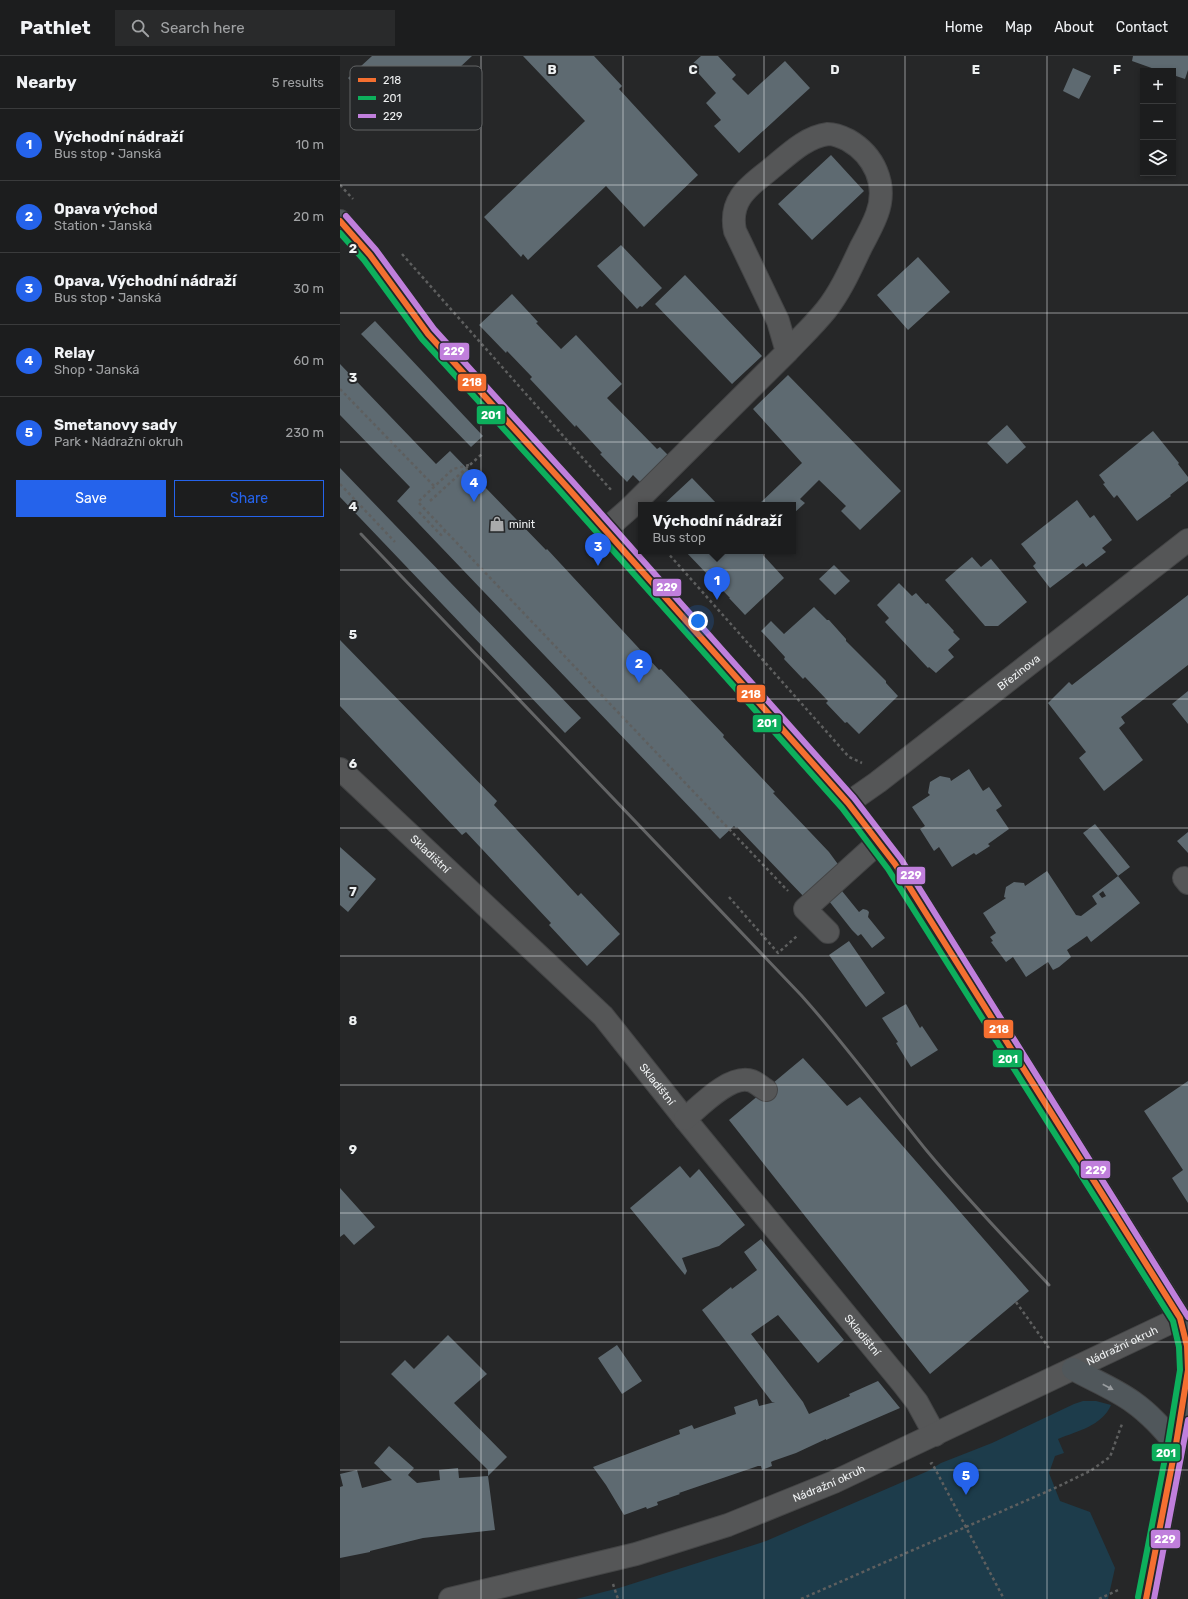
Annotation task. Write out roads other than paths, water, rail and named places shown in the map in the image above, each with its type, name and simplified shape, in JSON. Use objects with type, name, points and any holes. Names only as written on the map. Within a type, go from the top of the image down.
[{"type":"main road","points":[[340,221],[370,255],[428,334],[848,803],[895,864],[1184,1317],[1188,1370],[1176,1444],[1146,1599]]},
{"type":"main road","points":[[1073,1370],[1111,1388],[1134,1403],[1150,1416],[1176,1444]]},
{"type":"street","points":[[605,530],[787,352],[827,310],[837,294],[878,214],[881,196],[878,172],[871,160],[854,144],[840,136],[829,134],[808,140],[751,184],[738,198],[735,209],[733,220],[734,231],[778,321],[787,352]]},
{"type":"street","name":"Březinova","points":[[848,803],[878,782],[1188,540]]},
{"type":"street","name":"Skladištní","points":[[340,769],[603,1016],[903,1384],[917,1402],[936,1434]]},
{"type":"street","points":[[816,920],[878,843]]},
{"type":"street","points":[[685,1118],[723,1087],[738,1081],[751,1081],[766,1090]]},
{"type":"street","name":"Nádražní okruh","points":[[450,1599],[636,1554],[728,1525],[834,1482],[1184,1317]]},
{"type":"railway","points":[[361,534],[801,995],[850,1053],[941,1168],[1049,1285]]},
{"type":"place","name":"Relay","points":[[474,502]]},
{"type":"place","name":"minit","points":[[497,524]]},
{"type":"place","name":"Opava, Východní nádraží","points":[[598,566]]},
{"type":"place","name":"Východní nádraží","points":[[717,600]]},
{"type":"place","name":"Opava východ","points":[[639,683]]},
{"type":"place","name":"Smetanovy sady","points":[[966,1495]]}]
